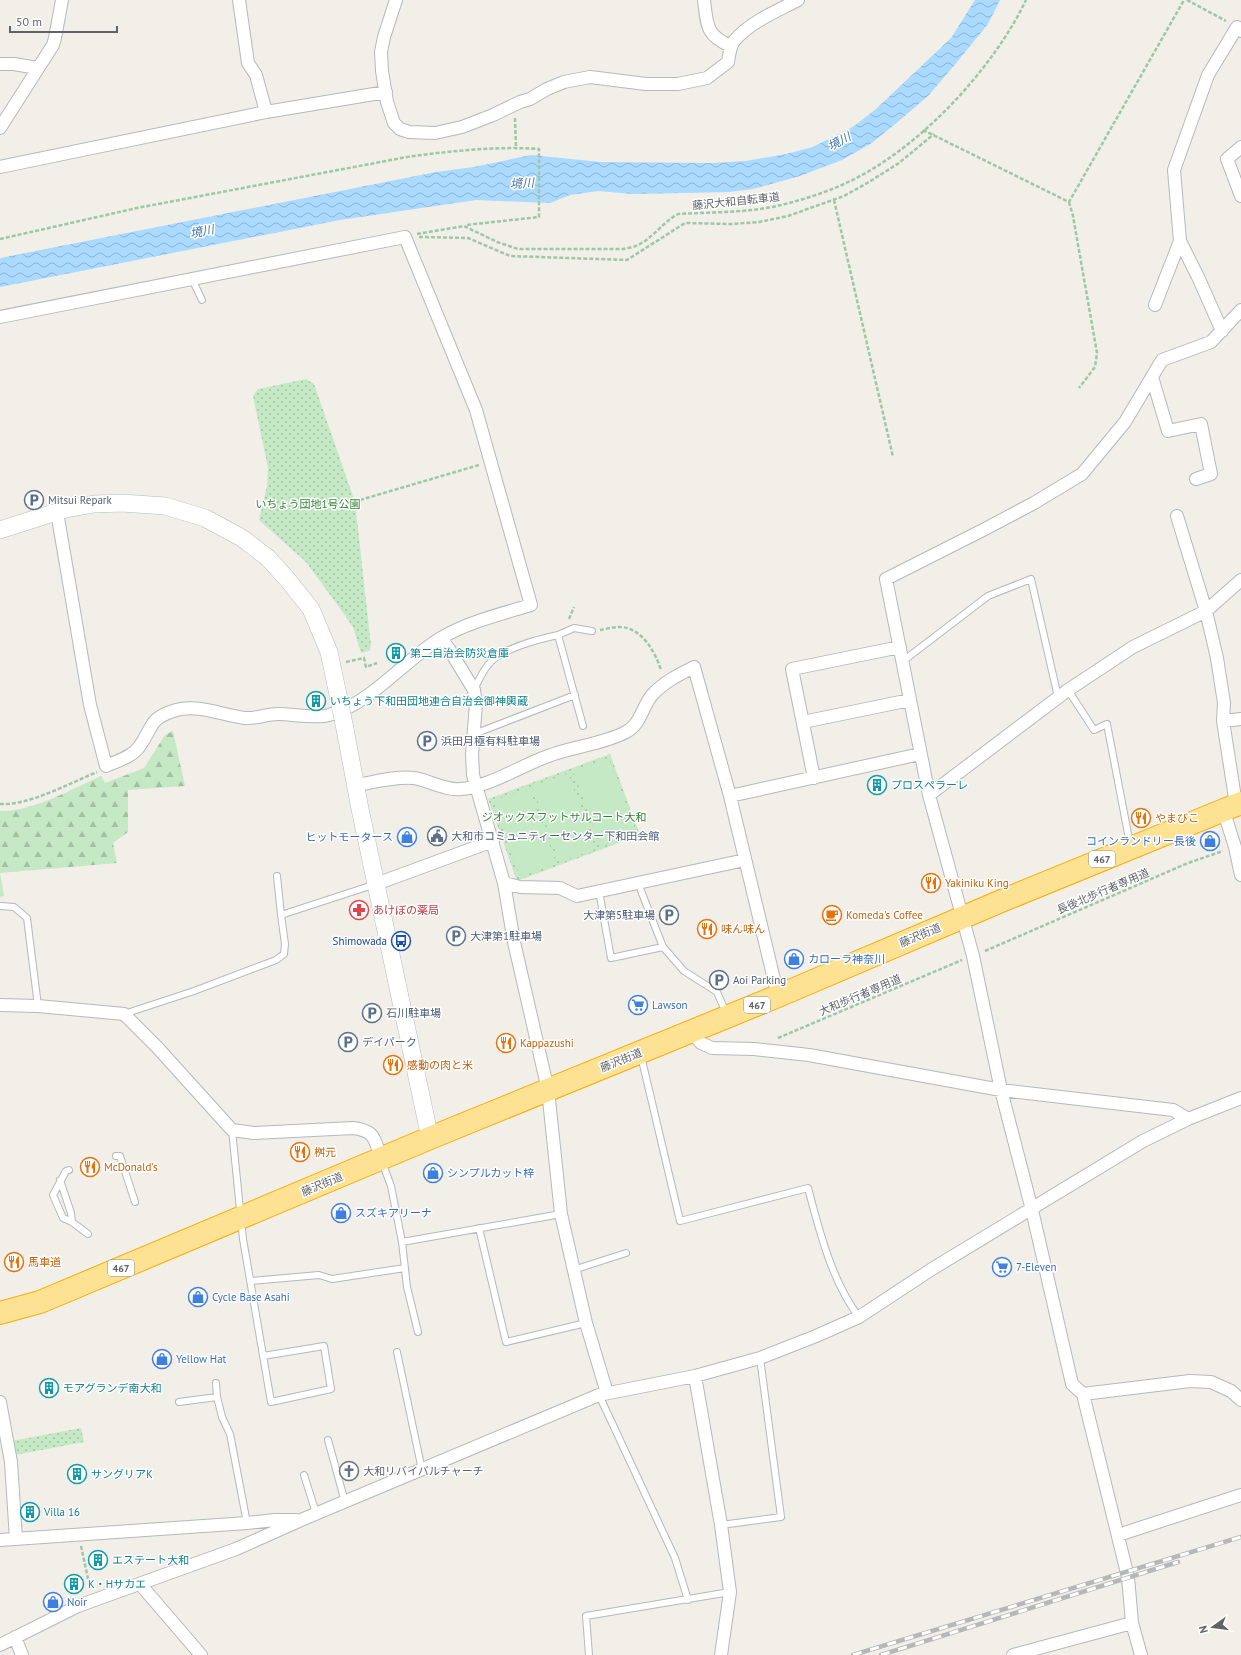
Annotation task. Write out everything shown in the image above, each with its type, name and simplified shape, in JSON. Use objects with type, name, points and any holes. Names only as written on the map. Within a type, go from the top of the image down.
[{"type":"highway","name":"藤沢街道","points":[[0,1313],[40,1302],[381,1158],[728,1017],[1233,805]]},
{"type":"street","points":[[0,128],[48,52],[55,38],[62,0]]},
{"type":"street","points":[[239,0],[248,63],[256,75],[266,112]]},
{"type":"street","points":[[396,0],[384,37],[381,52],[382,71],[390,113],[394,124],[400,129],[425,134],[446,131],[493,116],[505,108],[530,99],[547,89],[564,82],[590,77],[646,84],[678,84],[707,78],[728,62],[731,46],[734,41],[756,23],[798,0]]},
{"type":"street","points":[[704,0],[706,17],[711,34],[718,41],[731,46]]},
{"type":"street","points":[[1222,331],[1180,241],[1174,170],[1208,75],[1239,29]]},
{"type":"street","points":[[0,64],[14,64],[37,68]]},
{"type":"street","points":[[0,167],[266,112],[386,92]]},
{"type":"street","points":[[1241,147],[1227,159],[1241,196]]},
{"type":"street","points":[[0,317],[405,237],[476,410],[531,605],[475,622],[441,638],[360,701],[334,713],[328,715],[310,716],[276,714],[246,718],[193,708],[178,710],[164,714],[152,723],[139,747],[130,755],[106,766],[90,705],[57,512]]},
{"type":"street","points":[[1155,305],[1180,241]]},
{"type":"street","points":[[1141,1655],[1132,1623],[1128,1577],[1118,1535],[1083,1394],[1072,1384],[1032,1210],[1001,1090],[964,917],[929,795],[886,579],[1008,516],[1082,474],[1125,422],[1162,360],[1211,342],[1241,310]]},
{"type":"street","points":[[1152,377],[1168,431],[1200,424],[1211,474],[1196,479]]},
{"type":"street","points":[[0,530],[57,512],[94,504],[122,503],[165,506],[204,518],[242,538],[268,558],[311,609],[329,652],[357,785],[360,809],[430,1138]]},
{"type":"street","points":[[1177,516],[1206,612],[1217,658],[1224,703],[1223,721],[1233,805],[1235,847],[1241,875]]},
{"type":"street","points":[[929,795],[1063,693],[1133,647],[1206,612],[1241,580]]},
{"type":"street","points":[[441,638],[474,690],[476,704],[473,768],[476,786],[504,883],[515,949],[548,1090],[561,1214],[603,1394]]},
{"type":"street","points":[[814,778],[792,670],[900,647]]},
{"type":"street","points":[[357,785],[399,777],[415,778],[459,790],[476,786],[551,755],[617,736],[629,730],[640,719],[644,706],[651,696],[668,680],[694,667],[730,796],[778,996]]},
{"type":"street","points":[[803,722],[910,700]]},
{"type":"street","points":[[1223,721],[1241,719]]},
{"type":"street","points":[[730,796],[920,754]]},
{"type":"street","points":[[376,884],[493,841]]},
{"type":"street","points":[[504,883],[520,887],[560,888],[576,896],[745,860]]},
{"type":"street","points":[[0,1005],[38,1006],[124,1014],[157,1047],[232,1130],[254,1133],[353,1128],[366,1130],[373,1136],[381,1158]]},
{"type":"street","points":[[691,1032],[700,1043],[712,1048],[754,1049],[809,1055],[1001,1090],[1173,1110],[1188,1119]]},
{"type":"street","points":[[0,1644],[92,1601],[236,1549],[316,1513],[603,1394],[695,1376],[760,1358],[859,1317],[932,1269],[1032,1210],[1143,1141],[1188,1119],[1241,1098]]},
{"type":"street","points":[[695,1376],[721,1525],[730,1592],[721,1655]]},
{"type":"street","points":[[1083,1394],[1190,1381],[1211,1382],[1231,1392],[1241,1400]]},
{"type":"street","points":[[0,1402],[5,1463],[16,1539]]},
{"type":"street","points":[[1118,1535],[1241,1495]]},
{"type":"street","points":[[0,1540],[275,1520],[301,1520]]},
{"type":"street","points":[[140,1584],[201,1655]]},
{"type":"street","points":[[1013,1655],[1132,1623]]},
{"type":"street","points":[[15,1638],[22,1655]]},
{"type":"lane","points":[[192,279],[202,300]]},
{"type":"lane","points":[[903,661],[988,596],[1031,579],[1063,693],[1094,730],[1107,724],[1131,847]]},
{"type":"lane","points":[[474,690],[488,665],[498,657],[520,646],[558,635],[574,628],[592,630]]},
{"type":"lane","points":[[558,635],[583,726]]},
{"type":"lane","points":[[474,734],[575,695]]},
{"type":"lane","points":[[124,1014],[194,991],[276,960],[284,954],[285,944],[277,876]]},
{"type":"lane","points":[[638,883],[663,947],[684,972],[717,992],[728,1017]]},
{"type":"lane","points":[[281,915],[376,884]]},
{"type":"lane","points":[[598,891],[611,958],[663,947]]},
{"type":"lane","points":[[0,906],[14,907],[27,918],[38,1006]]},
{"type":"lane","points":[[640,1052],[680,1222],[808,1188],[826,1252],[849,1304],[859,1317]]},
{"type":"lane","points":[[232,1130],[240,1218],[250,1281],[263,1356],[271,1402],[331,1389],[324,1346],[263,1356]]},
{"type":"lane","points":[[116,1156],[120,1156],[135,1202]]},
{"type":"lane","points":[[381,1158],[391,1186],[418,1332]]},
{"type":"lane","points":[[69,1170],[66,1171],[60,1180],[53,1195],[63,1218],[72,1222],[88,1234]]},
{"type":"lane","points":[[60,1180],[71,1213],[72,1222]]},
{"type":"lane","points":[[402,1242],[561,1214]]},
{"type":"lane","points":[[479,1228],[506,1342],[586,1323]]},
{"type":"lane","points":[[573,1270],[626,1254]]},
{"type":"lane","points":[[250,1281],[319,1275],[332,1279],[405,1268]]},
{"type":"lane","points":[[397,1352],[422,1470]]},
{"type":"lane","points":[[721,1525],[781,1518],[760,1358]]},
{"type":"lane","points":[[216,1383],[217,1397],[222,1417],[230,1434],[247,1523]]},
{"type":"lane","points":[[603,1394],[675,1558],[688,1600]]},
{"type":"lane","points":[[179,1402],[217,1397]]},
{"type":"lane","points":[[328,1440],[345,1502]]},
{"type":"lane","points":[[304,1475],[316,1513]]},
{"type":"lane","points":[[589,1655],[586,1616],[730,1592]]},
{"type":"path","name":"藤沢大和自転車道","points":[[464,226],[496,242],[518,248],[623,249],[637,246],[648,239],[670,219],[678,214],[744,210],[779,206],[844,184],[897,152],[923,130],[975,78],[1018,17],[1026,0]]},
{"type":"path","points":[[1079,388],[1095,367],[1097,353],[1075,227],[1069,202],[1186,0],[1239,29]]},
{"type":"path","points":[[514,106],[516,148]]},
{"type":"path","points":[[923,130],[934,134],[1069,202]]},
{"type":"path","points":[[405,237],[468,238],[510,256],[628,260],[685,223],[732,224],[759,222],[788,216],[834,200],[887,171],[934,134]]},
{"type":"path","points":[[0,238],[144,207],[407,157],[448,151],[516,148],[539,149],[538,217],[464,226],[405,237]]},
{"type":"path","points":[[834,200],[893,457]]},
{"type":"path","points":[[360,500],[483,464]]},
{"type":"path","points":[[592,630],[621,627],[632,630],[649,644],[662,670]]},
{"type":"path","points":[[342,663],[364,658],[366,667],[377,664]]},
{"type":"path","points":[[0,804],[8,805],[37,797],[98,771],[106,766]]},
{"type":"path","name":"長後北歩行者専用道","points":[[973,956],[1188,864],[1235,847]]},
{"type":"path","name":"大和歩行者専用道","points":[[754,1049],[973,956]]},
{"type":"path","points":[[78,1534],[92,1601]]},
{"type":"green space","name":"いちょう団地1号公園","points":[[306,379],[314,384],[355,502],[371,646],[369,651],[361,653],[353,627],[306,562],[259,520],[267,486],[268,468],[253,396],[258,389]]},
{"type":"green space","points":[[173,731],[185,786],[128,790],[128,832],[113,843],[117,863],[0,873],[0,811],[25,808],[38,804],[101,776],[105,783],[144,768],[165,735]]},
{"type":"green space","name":"ジオックスフットサルコート大和","points":[[610,754],[640,835],[517,881],[488,799]]},
{"type":"green space","points":[[609,758],[637,834],[601,847],[573,771]]},
{"type":"green space","points":[[568,773],[596,849],[560,862],[532,786]]},
{"type":"green space","points":[[529,788],[556,863],[520,877],[493,801]]},
{"type":"green space","points":[[0,873],[4,896],[0,897]]},
{"type":"green space","points":[[81,1428],[84,1442],[15,1455],[12,1441]]},
{"type":"water","name":"境川","points":[[975,0],[1000,0],[988,24],[928,96],[872,143],[842,160],[800,176],[753,189],[729,192],[633,194],[598,191],[570,195],[550,203],[476,200],[340,220],[0,287],[0,258],[436,172],[474,167],[531,155],[601,162],[712,163],[746,161],[786,154],[813,147],[854,126],[876,109],[951,38]]},
{"type":"railway","points":[[853,1655],[1241,1537]]},
{"type":"railway","points":[[881,1655],[1178,1562]]},
{"type":"place","name":"Mitsui Repark","points":[[34,500]]},
{"type":"place","name":"第二自治会防災倉庫","points":[[396,653]]},
{"type":"place","name":"いちょう下和田団地連合自治会御神輿蔵","points":[[316,701]]},
{"type":"place","name":"浜田月極有料駐車場","points":[[427,741]]},
{"type":"place","name":"プロスぺラーレ","points":[[877,785]]},
{"type":"place","name":"やまびこ","points":[[1141,818]]},
{"type":"place","name":"大和市コミュニティーセンター下和田会館","points":[[437,836]]},
{"type":"place","name":"ヒットモータース","points":[[407,837]]},
{"type":"place","name":"コインランドリー長後","points":[[1210,841]]},
{"type":"place","name":"Yakiniku King","points":[[931,883]]},
{"type":"place","name":"あけぼの薬局","points":[[359,910]]},
{"type":"place","name":"大津第5駐車場","points":[[669,915]]},
{"type":"place","name":"Komeda's Coffee","points":[[832,915]]},
{"type":"place","name":"味ん味ん","points":[[707,929]]},
{"type":"place","name":"大津第1駐車場","points":[[456,936]]},
{"type":"place","name":"Shimowada","points":[[401,941]]},
{"type":"place","name":"カローラ神奈川","points":[[794,959]]},
{"type":"place","name":"Aoi Parking","points":[[719,980]]},
{"type":"place","name":"Lawson","points":[[638,1005]]},
{"type":"place","name":"石川駐車場","points":[[372,1013]]},
{"type":"place","name":"デイパーク","points":[[348,1042]]},
{"type":"place","name":"Kappazushi","points":[[506,1043]]},
{"type":"place","name":"感動の肉と米","points":[[393,1065]]},
{"type":"place","name":"桝元","points":[[300,1152]]},
{"type":"place","name":"McDonald's","points":[[90,1167]]},
{"type":"place","name":"シンプルカット梓","points":[[433,1173]]},
{"type":"place","name":"スズキアリーナ","points":[[341,1213]]},
{"type":"place","name":"馬車道","points":[[14,1262]]},
{"type":"place","name":"7-Eleven","points":[[1002,1267]]},
{"type":"place","name":"Cycle Base Asahi","points":[[198,1297]]},
{"type":"place","name":"Yellow Hat","points":[[162,1359]]},
{"type":"place","name":"モアグランデ南大和","points":[[49,1388]]},
{"type":"place","name":"大和リバイバルチャーチ","points":[[349,1471]]},
{"type":"place","name":"サングリアK","points":[[77,1474]]},
{"type":"place","name":"Villa 16","points":[[30,1512]]},
{"type":"place","name":"エステート大和","points":[[98,1560]]},
{"type":"place","name":"K・Hサカエ","points":[[74,1584]]},
{"type":"place","name":"Noir","points":[[53,1602]]}]
